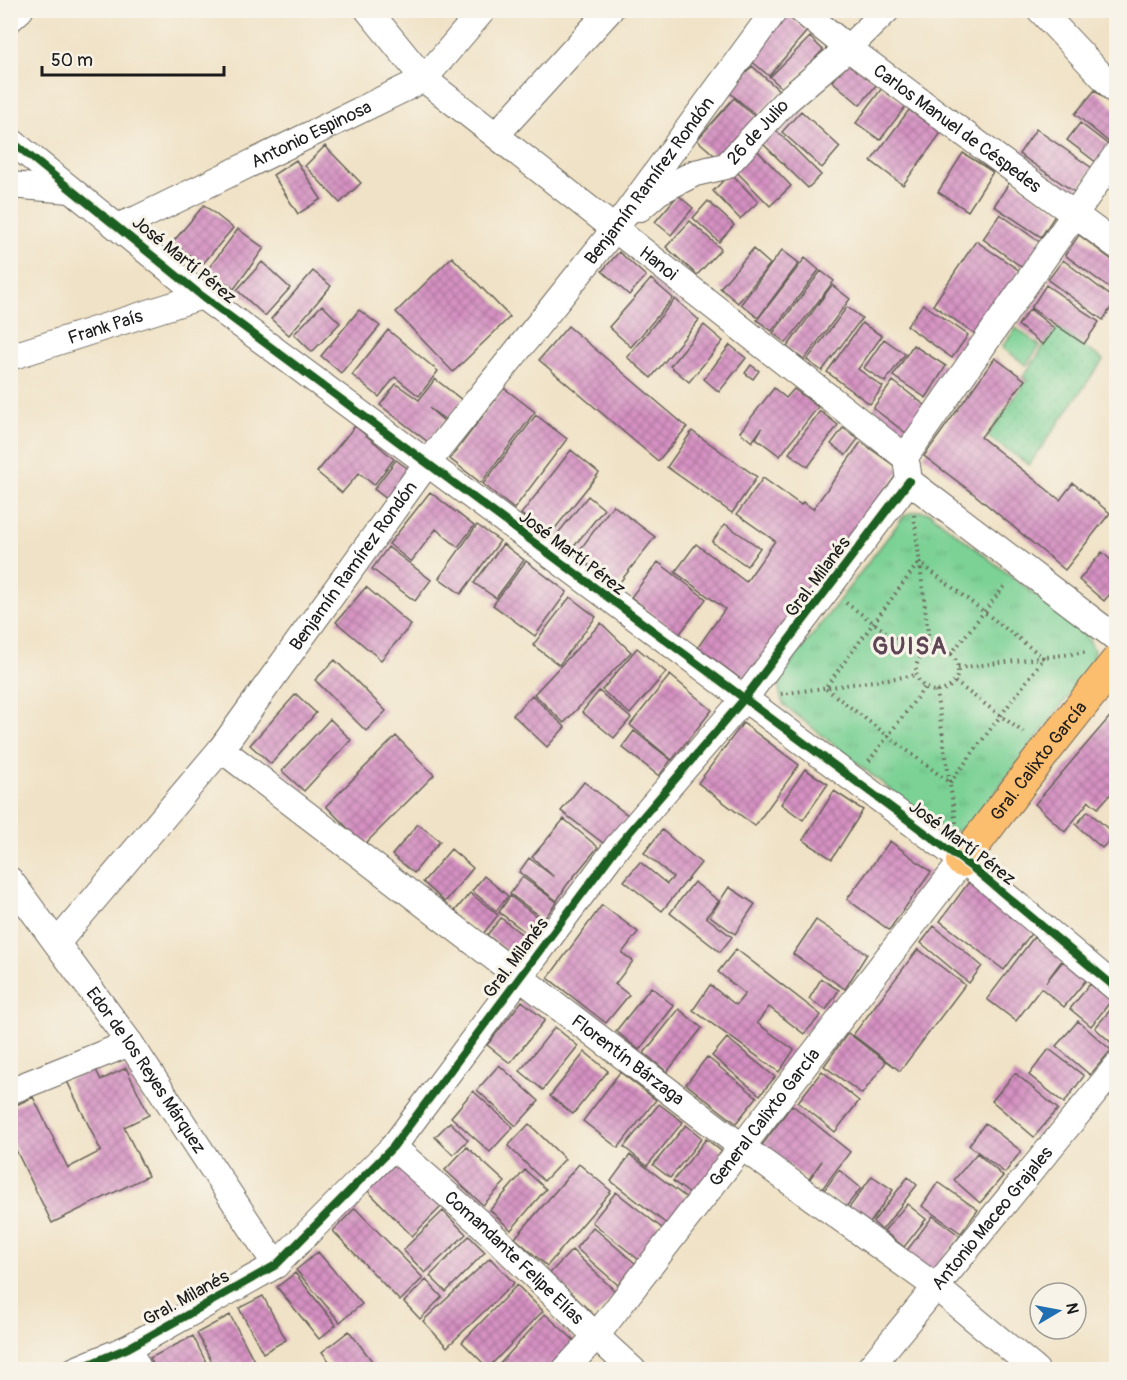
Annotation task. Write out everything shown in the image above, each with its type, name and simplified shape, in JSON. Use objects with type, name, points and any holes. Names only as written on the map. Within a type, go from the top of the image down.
[{"type":"main road","name":"Gral. Calixto García","points":[[962,861],[1047,749],[1110,650]]},
{"type":"street","points":[[10,19],[20,10]]},
{"type":"street","name":"Hanoi","points":[[368,10],[424,79],[614,230],[907,469],[1020,565],[1110,650]]},
{"type":"street","name":"Antonio Espinosa","points":[[118,226],[148,214],[424,79],[483,10]]},
{"type":"street","points":[[496,135],[610,10]]},
{"type":"street","name":"Benjamín Ramírez Rondón","points":[[57,943],[221,749],[428,462],[614,230],[775,10]]},
{"type":"street","name":"Carlos Manuel de Céspedes","points":[[801,10],[848,48],[1116,245]]},
{"type":"street","name":"26 de Julio","points":[[614,230],[658,192],[695,173],[726,165],[785,102],[848,48],[887,10]]},
{"type":"street","points":[[1040,10],[1116,91]]},
{"type":"street","name":"José Martí Pérez","points":[[10,140],[202,296],[983,876],[1116,988]]},
{"type":"street","name":"Gral. Milanés","points":[[75,1370],[134,1359],[276,1265],[393,1147],[617,847],[744,699],[828,589],[1116,155]]},
{"type":"street","points":[[10,185],[70,190]]},
{"type":"street","name":"Frank País","points":[[10,357],[202,296]]},
{"type":"street","name":"Florentín Bárzaga","points":[[221,749],[742,1147],[936,1287],[1036,1370]]},
{"type":"street","name":"General Calixto García","points":[[565,1370],[596,1336],[962,861]]},
{"type":"street","name":"Edor de los Reyes Márquez","points":[[10,880],[130,1043],[276,1265]]},
{"type":"street","points":[[10,1091],[130,1043]]},
{"type":"street","name":"Antonio Maceo Grajales","points":[[868,1370],[1116,1067]]},
{"type":"street","name":"Comandante Felipe Elías","points":[[393,1147],[482,1225],[633,1370]]},
{"type":"path","points":[[907,469],[930,650]]},
{"type":"path","points":[[919,562],[1044,657]]},
{"type":"path","points":[[825,688],[919,562]]},
{"type":"path","points":[[951,654],[1020,565]]},
{"type":"path","points":[[828,589],[921,657]]},
{"type":"path","points":[[938,649],[951,654],[958,668],[955,682],[947,689],[936,691],[925,687],[917,675],[918,662],[921,657],[930,650],[938,649]]},
{"type":"path","points":[[958,668],[1110,650]]},
{"type":"path","points":[[950,783],[1044,657]]},
{"type":"path","points":[[744,699],[917,675]]},
{"type":"path","points":[[955,682],[1047,749]]},
{"type":"path","points":[[854,781],[925,687]]},
{"type":"path","points":[[825,688],[950,783]]},
{"type":"path","points":[[936,691],[962,861]]},
{"type":"green space","points":[[1057,327],[1103,360],[1029,465],[987,436],[1027,380],[1023,377]]},
{"type":"green space","points":[[1016,328],[1040,346],[1026,365],[1002,347]]},
{"type":"green space","points":[[921,511],[930,513],[1086,634],[1094,650],[1091,667],[970,825],[954,832],[937,827],[784,705],[779,685],[784,672],[904,516]]},
{"type":"building","points":[[785,13],[807,31],[769,76],[748,58]]},
{"type":"building","points":[[810,37],[823,50],[784,90],[770,77]]},
{"type":"building","points":[[849,60],[877,84],[860,105],[832,81]]},
{"type":"building","points":[[752,66],[780,91],[757,116],[729,92]]},
{"type":"building","points":[[882,88],[906,106],[880,140],[856,123]]},
{"type":"building","points":[[1095,90],[1116,109],[1116,138],[1111,144],[1075,114]]},
{"type":"building","points":[[734,98],[757,119],[720,160],[697,140]]},
{"type":"building","points":[[909,110],[941,133],[903,185],[871,161]]},
{"type":"building","points":[[801,111],[840,147],[822,168],[782,132]]},
{"type":"building","points":[[1080,123],[1110,146],[1097,163],[1067,140]]},
{"type":"building","points":[[773,127],[821,175],[808,188],[760,141]]},
{"type":"building","points":[[1036,129],[1092,168],[1076,193],[1019,154]]},
{"type":"building","points":[[325,146],[361,183],[340,203],[305,166]]},
{"type":"building","points":[[755,148],[791,186],[770,206],[734,169]]},
{"type":"building","points":[[963,153],[993,172],[968,211],[938,192]]},
{"type":"building","points":[[296,160],[321,199],[298,214],[273,175]]},
{"type":"building","points":[[731,173],[758,202],[740,219],[713,191]]},
{"type":"building","points":[[1011,180],[1058,211],[1041,237],[994,206]]},
{"type":"building","points":[[678,195],[693,208],[671,235],[655,222]]},
{"type":"building","points":[[708,201],[734,225],[719,242],[693,218]]},
{"type":"building","points":[[204,205],[233,228],[202,265],[173,242]]},
{"type":"building","points":[[1000,214],[1041,243],[1023,268],[983,239]]},
{"type":"building","points":[[690,221],[721,249],[697,275],[666,247]]},
{"type":"building","points":[[238,229],[264,248],[234,289],[208,269]]},
{"type":"building","points":[[1079,235],[1116,263],[1116,293],[1065,255]]},
{"type":"building","points":[[976,241],[1020,271],[977,335],[933,305]]},
{"type":"building","points":[[753,249],[770,264],[738,303],[720,288]]},
{"type":"building","points":[[782,250],[799,263],[758,318],[741,304]]},
{"type":"building","points":[[619,252],[646,276],[629,295],[602,271]]},
{"type":"building","points":[[452,257],[510,317],[453,372],[396,312]]},
{"type":"building","points":[[805,258],[819,270],[772,331],[757,320]]},
{"type":"building","points":[[1063,260],[1116,300],[1103,320],[1048,280]]},
{"type":"building","points":[[262,262],[290,288],[265,316],[237,290]]},
{"type":"building","points":[[313,271],[331,286],[289,335],[271,319]]},
{"type":"building","points":[[821,271],[834,281],[786,343],[773,333]]},
{"type":"building","points":[[651,279],[673,298],[631,347],[609,327]]},
{"type":"building","points":[[832,285],[850,299],[804,360],[787,347]]},
{"type":"building","points":[[1046,285],[1099,322],[1084,344],[1031,308]]},
{"type":"building","points":[[675,299],[699,320],[651,378],[627,357]]},
{"type":"building","points":[[923,304],[968,335],[952,358],[907,326]]},
{"type":"building","points":[[322,305],[340,323],[312,352],[294,334]]},
{"type":"building","points":[[847,307],[862,318],[822,371],[807,360]]},
{"type":"building","points":[[1030,309],[1055,329],[1043,345],[1018,325]]},
{"type":"building","points":[[359,310],[380,326],[341,373],[321,356]]},
{"type":"building","points":[[862,323],[882,336],[858,369],[883,387],[870,404],[827,372]]},
{"type":"building","points":[[704,325],[723,341],[689,382],[670,366]]},
{"type":"building","points":[[568,326],[687,427],[658,461],[539,360]]},
{"type":"building","points":[[388,330],[438,371],[419,396],[395,377],[379,397],[352,375]]},
{"type":"building","points":[[884,339],[905,354],[885,382],[864,368]]},
{"type":"building","points":[[730,345],[746,358],[719,392],[704,379]]},
{"type":"building","points":[[913,345],[946,366],[926,398],[893,376]]},
{"type":"building","points":[[995,358],[1025,380],[981,437],[1060,500],[1073,483],[1110,513],[1065,570],[974,494],[924,456]]},
{"type":"building","points":[[751,365],[759,371],[753,379],[745,373]]},
{"type":"building","points":[[435,379],[462,400],[446,420],[429,408],[444,421],[428,442],[380,405],[396,384],[419,400]]},
{"type":"building","points":[[893,381],[926,406],[906,433],[873,408]]},
{"type":"building","points":[[504,388],[535,412],[481,483],[450,459]]},
{"type":"building","points":[[774,388],[786,398],[794,389],[818,407],[780,456],[756,438],[762,428],[752,442],[740,432]]},
{"type":"building","points":[[820,411],[838,425],[808,467],[789,453]]},
{"type":"building","points":[[536,415],[567,439],[514,509],[483,484]]},
{"type":"building","points":[[355,426],[394,459],[374,485],[359,473],[342,493],[317,472]]},
{"type":"building","points":[[843,428],[858,439],[846,455],[831,444]]},
{"type":"building","points":[[692,431],[757,477],[732,513],[667,467]]},
{"type":"building","points":[[861,442],[900,470],[746,683],[698,647],[725,609],[675,572],[696,544],[746,582],[775,541],[737,514],[763,478],[801,505],[803,502],[813,509]]},
{"type":"building","points":[[571,450],[599,473],[549,536],[521,514]]},
{"type":"building","points":[[396,460],[414,473],[392,503],[374,489]]},
{"type":"building","points":[[430,492],[474,526],[458,547],[436,529],[411,562],[389,544]]},
{"type":"building","points":[[588,496],[604,509],[571,550],[555,537]]},
{"type":"building","points":[[613,505],[655,537],[617,586],[576,555]]},
{"type":"building","points":[[725,524],[760,548],[747,566],[712,542]]},
{"type":"building","points":[[477,525],[500,541],[461,594],[439,578]]},
{"type":"building","points":[[503,544],[524,560],[496,598],[474,583]]},
{"type":"building","points":[[388,547],[431,580],[415,601],[372,569]]},
{"type":"building","points":[[1102,552],[1116,565],[1116,587],[1104,601],[1079,580]]},
{"type":"building","points":[[526,561],[567,592],[535,636],[493,605]]},
{"type":"building","points":[[658,562],[706,599],[679,635],[631,597]]},
{"type":"building","points":[[366,587],[411,625],[381,660],[336,622]]},
{"type":"building","points":[[570,597],[596,617],[559,665],[533,645]]},
{"type":"building","points":[[601,623],[631,652],[564,723],[534,694]]},
{"type":"building","points":[[637,648],[666,672],[630,714],[602,690]]},
{"type":"building","points":[[335,660],[386,711],[366,731],[315,680]]},
{"type":"building","points":[[670,675],[712,710],[672,760],[630,725]]},
{"type":"building","points":[[599,691],[631,718],[614,738],[582,712]]},
{"type":"building","points":[[296,694],[316,713],[271,764],[250,745]]},
{"type":"building","points":[[532,695],[565,727],[547,747],[513,715]]},
{"type":"building","points":[[1116,701],[1116,788],[1098,808],[1089,801],[1065,832],[1035,804],[1114,712],[1111,707]]},
{"type":"building","points":[[330,719],[351,740],[304,791],[282,771]]},
{"type":"building","points":[[743,723],[799,765],[755,826],[698,783]]},
{"type":"building","points":[[634,731],[671,760],[659,776],[622,747]]},
{"type":"building","points":[[396,736],[434,775],[364,845],[326,806]]},
{"type":"building","points":[[805,769],[828,784],[803,820],[781,804]]},
{"type":"building","points":[[584,782],[629,816],[607,846],[561,811]]},
{"type":"building","points":[[834,791],[863,810],[832,859],[803,840]]},
{"type":"building","points":[[1088,811],[1115,835],[1102,848],[1076,825]]},
{"type":"building","points":[[564,819],[598,847],[566,886],[557,901],[519,872],[529,858],[554,877],[532,857]]},
{"type":"building","points":[[418,824],[440,841],[414,873],[392,855]]},
{"type":"building","points":[[662,830],[701,863],[662,911],[624,881],[640,862],[667,884],[673,877],[644,853]]},
{"type":"building","points":[[890,841],[931,872],[889,930],[847,899]]},
{"type":"building","points":[[451,849],[473,868],[445,902],[423,882]]},
{"type":"building","points":[[484,876],[508,896],[496,911],[472,891]]},
{"type":"building","points":[[522,877],[557,902],[544,919],[510,894]]},
{"type":"building","points":[[694,882],[719,901],[706,917],[732,937],[720,952],[670,913]]},
{"type":"building","points":[[969,882],[1033,931],[1004,970],[940,921]]},
{"type":"building","points":[[729,887],[755,904],[735,934],[710,916]]},
{"type":"building","points":[[470,893],[498,915],[483,934],[455,911]]},
{"type":"building","points":[[510,896],[545,923],[533,938],[499,912]]},
{"type":"building","points":[[602,905],[638,932],[622,953],[633,961],[615,984],[629,995],[606,1023],[548,978]]},
{"type":"building","points":[[501,918],[533,943],[519,960],[487,935]]},
{"type":"building","points":[[816,920],[867,954],[845,989],[793,954]]},
{"type":"building","points":[[934,926],[982,966],[969,983],[921,943]]},
{"type":"building","points":[[1034,937],[1063,959],[1046,982],[1063,961],[1086,980],[1064,1007],[1041,988],[1016,1021],[987,999]]},
{"type":"building","points":[[736,949],[821,1015],[804,1034],[769,1007],[757,1023],[794,1050],[779,1072],[693,1010],[710,985],[736,1005],[745,994],[718,972]]},
{"type":"building","points":[[918,949],[965,985],[900,1071],[853,1035]]},
{"type":"building","points":[[821,979],[839,990],[826,1010],[809,999]]},
{"type":"building","points":[[1090,984],[1111,1001],[1091,1026],[1070,1009]]},
{"type":"building","points":[[651,987],[674,1006],[639,1050],[616,1031]]},
{"type":"building","points":[[522,1001],[545,1020],[510,1063],[487,1045]]},
{"type":"building","points":[[1116,1003],[1116,1047],[1095,1028]]},
{"type":"building","points":[[679,1009],[702,1028],[667,1072],[644,1053]]},
{"type":"building","points":[[1078,1021],[1111,1050],[1090,1075],[1056,1046]]},
{"type":"building","points":[[555,1027],[578,1046],[543,1090],[520,1071]]},
{"type":"building","points":[[848,1033],[886,1062],[862,1094],[824,1066]]},
{"type":"building","points":[[727,1038],[775,1077],[760,1095],[712,1056]]},
{"type":"building","points":[[1049,1049],[1084,1076],[1064,1103],[1029,1075]]},
{"type":"building","points":[[585,1052],[608,1071],[573,1114],[550,1096]]},
{"type":"building","points":[[707,1057],[757,1097],[736,1123],[686,1084]]},
{"type":"building","points":[[499,1065],[539,1101],[516,1126],[477,1090]]},
{"type":"building","points":[[95,1068],[101,1080],[126,1068],[149,1115],[124,1127],[148,1176],[52,1223],[10,1138],[10,1108],[33,1097],[68,1168],[101,1151],[67,1081]]},
{"type":"building","points":[[822,1071],[859,1101],[835,1132],[798,1102]]},
{"type":"building","points":[[620,1072],[656,1100],[618,1148],[583,1121]]},
{"type":"building","points":[[1015,1073],[1058,1109],[1034,1137],[992,1101]]},
{"type":"building","points":[[473,1091],[513,1127],[490,1152],[451,1117]]},
{"type":"building","points":[[659,1104],[683,1122],[647,1166],[624,1147]]},
{"type":"building","points":[[792,1105],[850,1152],[822,1189],[809,1180],[822,1161],[808,1180],[762,1145]]},
{"type":"building","points":[[450,1122],[468,1140],[453,1155],[435,1137]]},
{"type":"building","points":[[985,1123],[1021,1151],[1005,1173],[969,1145]]},
{"type":"building","points":[[529,1124],[565,1159],[544,1181],[508,1146]]},
{"type":"building","points":[[686,1125],[702,1138],[670,1178],[653,1165]]},
{"type":"building","points":[[706,1139],[726,1155],[694,1197],[673,1181]]},
{"type":"building","points":[[467,1147],[505,1182],[483,1205],[445,1170]]},
{"type":"building","points":[[977,1153],[1003,1176],[980,1203],[954,1180]]},
{"type":"building","points":[[630,1155],[688,1199],[668,1225],[611,1181]]},
{"type":"building","points":[[397,1162],[441,1207],[412,1236],[368,1191]]},
{"type":"building","points":[[579,1164],[611,1191],[547,1266],[515,1238]]},
{"type":"building","points":[[525,1170],[546,1189],[511,1230],[490,1210]]},
{"type":"building","points":[[839,1170],[861,1188],[846,1207],[824,1190]]},
{"type":"building","points":[[872,1176],[893,1190],[870,1223],[849,1208]]},
{"type":"building","points":[[908,1177],[917,1185],[882,1230],[873,1222]]},
{"type":"building","points":[[938,1182],[978,1210],[961,1233],[922,1206]]},
{"type":"building","points":[[616,1192],[663,1229],[639,1260],[592,1222]]},
{"type":"building","points":[[907,1204],[926,1219],[904,1247],[884,1231]]},
{"type":"building","points":[[355,1208],[423,1278],[400,1301],[333,1231]]},
{"type":"building","points":[[443,1211],[466,1234],[425,1273],[403,1250]]},
{"type":"building","points":[[933,1216],[960,1236],[932,1273],[905,1253]]},
{"type":"building","points":[[593,1227],[636,1264],[618,1285],[576,1248]]},
{"type":"building","points":[[469,1236],[485,1252],[446,1292],[430,1276]]},
{"type":"building","points":[[572,1250],[617,1293],[595,1316],[550,1273]]},
{"type":"building","points":[[318,1252],[362,1304],[340,1322],[296,1270]]},
{"type":"building","points":[[490,1258],[514,1283],[447,1347],[423,1321]]},
{"type":"building","points":[[295,1273],[336,1325],[319,1339],[277,1287]]},
{"type":"building","points":[[426,1280],[442,1297],[420,1319],[404,1302]]},
{"type":"building","points":[[517,1285],[543,1311],[488,1368],[462,1342]]},
{"type":"building","points":[[263,1296],[286,1340],[263,1353],[239,1308]]},
{"type":"building","points":[[545,1314],[576,1342],[550,1370],[494,1370]]},
{"type":"building","points":[[230,1315],[259,1370],[216,1370],[197,1333]]},
{"type":"building","points":[[349,1331],[379,1370],[336,1370],[322,1352]]},
{"type":"building","points":[[193,1336],[210,1370],[156,1370],[150,1358]]},
{"type":"cycle path","points":[[10,140],[202,296],[974,869],[1116,988]]},
{"type":"cycle path","points":[[75,1370],[128,1348],[276,1265],[393,1147],[617,847],[744,699],[909,481]]},
{"type":"district","name":"GUISA","points":[[910,646]]}]
